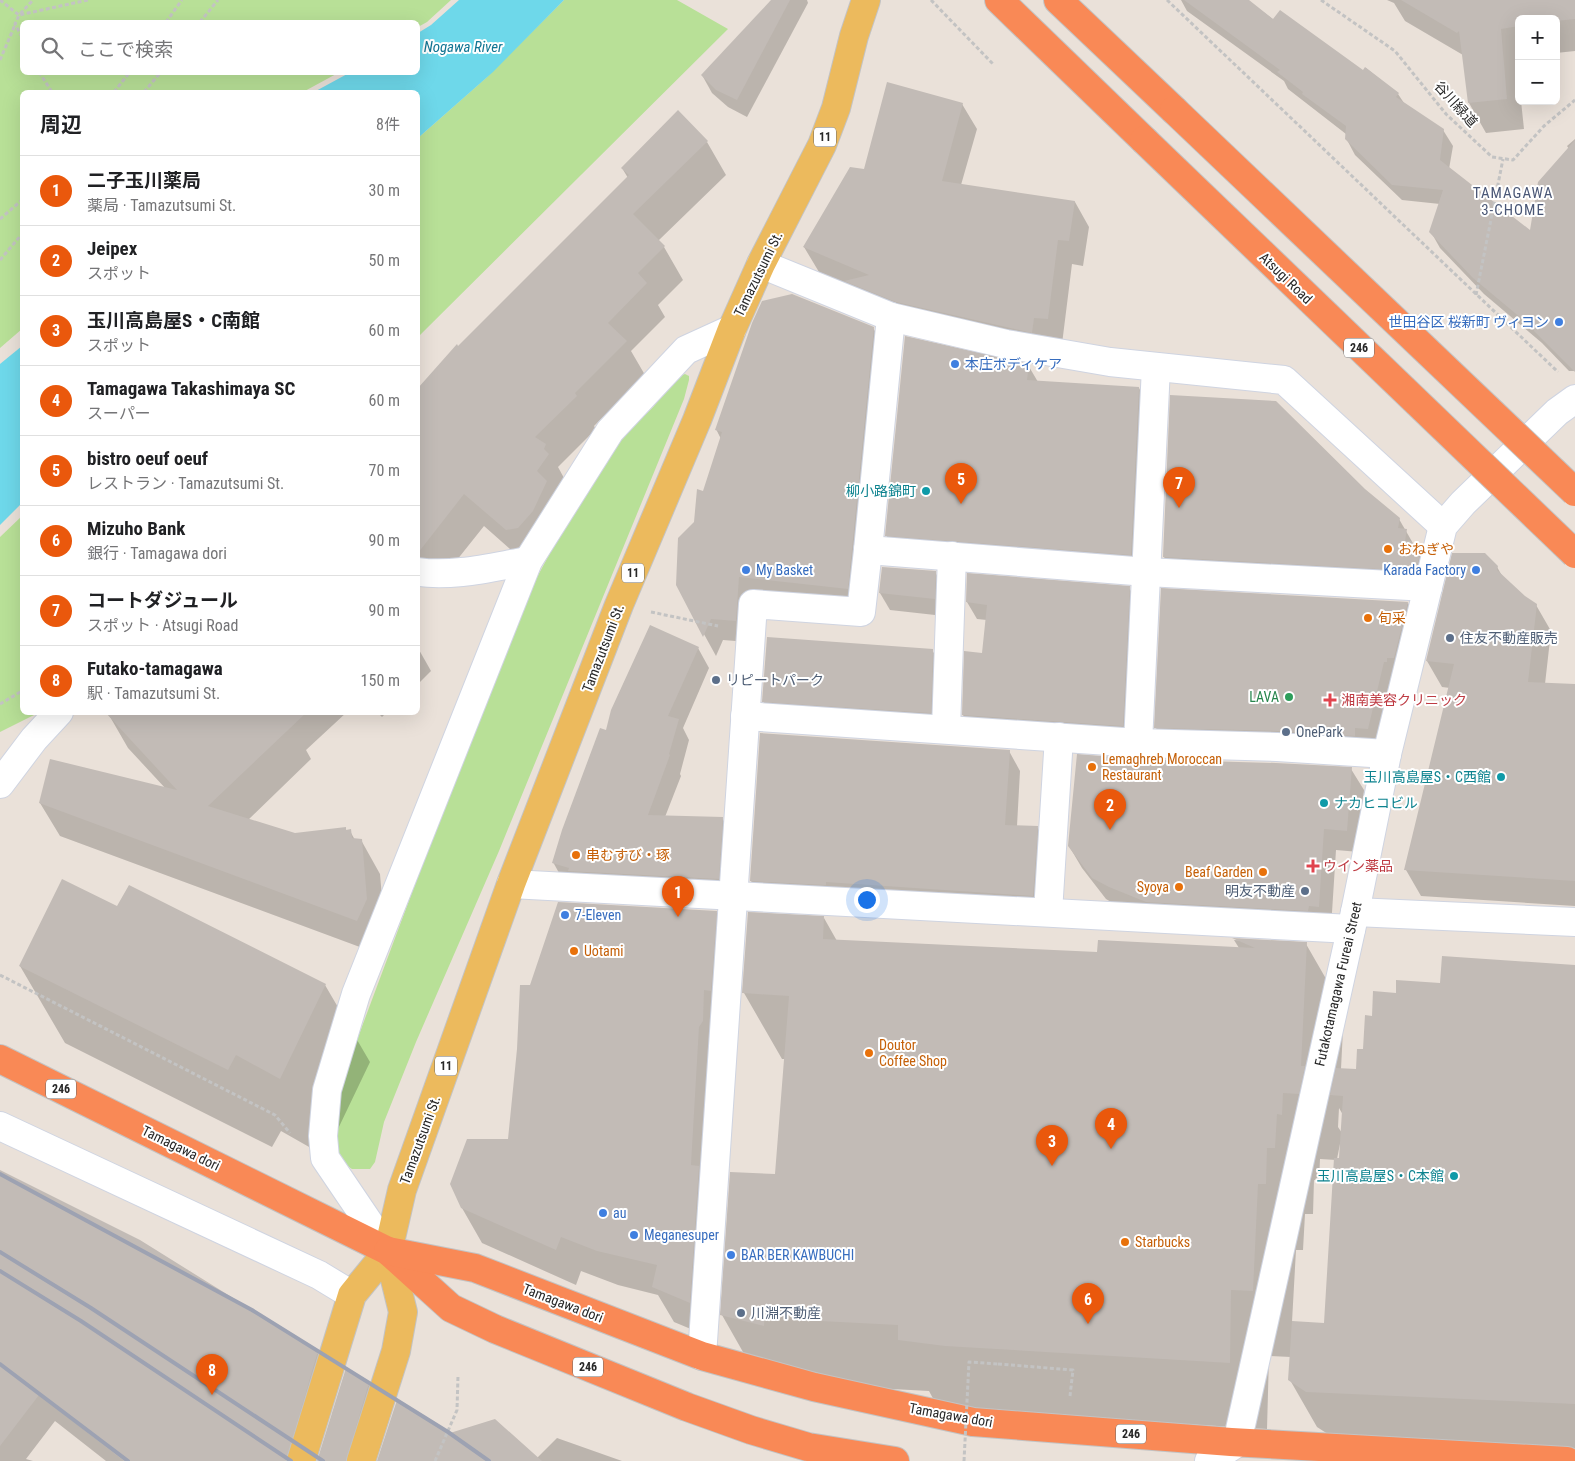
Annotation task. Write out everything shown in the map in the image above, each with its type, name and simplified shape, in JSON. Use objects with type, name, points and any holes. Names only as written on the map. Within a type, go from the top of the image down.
[{"type":"highway","name":"Atsugi Road","points":[[999,0],[1325,316],[1575,554]]},
{"type":"highway","points":[[1058,0],[1575,492]]},
{"type":"highway","name":"Tamagawa dori","points":[[0,1059],[388,1251],[475,1268],[702,1356],[814,1387],[973,1422],[1237,1443],[1567,1461]]},
{"type":"highway","name":"Tamagawa dori","points":[[388,1251],[451,1308],[495,1329],[687,1407],[751,1430],[808,1447],[895,1461]]},
{"type":"main road","name":"Tamazutsumi St.","points":[[301,1461],[352,1295],[388,1251],[402,1190],[511,884],[619,605],[697,420],[732,329],[761,264],[822,145],[836,108],[854,36],[866,0]]},
{"type":"main road","name":"Tamazutsumi St.","points":[[361,1461],[393,1359],[403,1312],[388,1251]]},
{"type":"street","points":[[761,264],[891,317],[1006,344],[1110,362],[1284,380],[1443,526],[1463,503],[1557,412],[1575,399]]},
{"type":"street","points":[[702,1356],[752,604],[861,612],[891,317]]},
{"type":"street","points":[[388,1251],[325,1158],[322,1136],[327,1090],[356,994],[528,561],[610,431],[686,350],[732,329]]},
{"type":"street","points":[[1138,743],[1156,367]]},
{"type":"street","name":"Futakotamagawa Fureai Street","points":[[1237,1443],[1353,920],[1387,754],[1443,526]]},
{"type":"street","points":[[868,550],[1147,572],[1428,587]]},
{"type":"street","points":[[946,729],[952,556]]},
{"type":"street","points":[[420,572],[428,574],[459,572],[528,561]]},
{"type":"street","points":[[0,784],[34,739],[56,715]]},
{"type":"street","points":[[745,716],[1059,736],[1138,743],[1277,747],[1387,754]]},
{"type":"street","points":[[1048,912],[1059,736]]},
{"type":"street","points":[[511,884],[1048,912],[1353,920],[1575,922]]},
{"type":"street","points":[[0,1126],[319,1275],[352,1295]]},
{"type":"street","points":[[1209,1461],[1237,1443]]},
{"type":"path","points":[[0,0],[19,16]]},
{"type":"path","points":[[0,60],[19,16],[33,0]]},
{"type":"path","points":[[19,16],[88,0]]},
{"type":"path","points":[[167,20],[182,0]]},
{"type":"path","points":[[202,20],[218,0]]},
{"type":"path","points":[[931,0],[993,64]]},
{"type":"path","points":[[1166,0],[1561,375]]},
{"type":"path","name":"谷川緑道","points":[[1321,0],[1395,51],[1446,114],[1492,157],[1503,159]]},
{"type":"path","points":[[15,24],[20,33]]},
{"type":"path","points":[[41,75],[51,90]]},
{"type":"path","points":[[116,90],[128,75]]},
{"type":"path","points":[[146,90],[158,75]]},
{"type":"path","points":[[1476,295],[1503,159],[1513,160],[1544,126],[1575,100]]},
{"type":"path","points":[[0,219],[20,202]]},
{"type":"path","points":[[0,260],[20,236]]},
{"type":"path","points":[[619,605],[750,633]]},
{"type":"path","points":[[0,704],[20,692]]},
{"type":"path","points":[[0,975],[275,1115],[296,1140]]},
{"type":"path","points":[[964,1461],[969,1362],[1073,1370],[1070,1398]]},
{"type":"path","points":[[435,1461],[457,1410],[458,1376]]},
{"type":"green space","points":[[0,0],[451,0],[427,22],[420,26],[420,20],[20,20],[20,75],[334,75],[307,90],[20,90],[20,331],[0,348]]},
{"type":"green space","points":[[564,0],[677,0],[728,29],[420,335],[420,136],[486,78]]},
{"type":"green space","points":[[685,374],[689,376],[689,380],[684,399],[499,851],[416,1042],[384,1122],[375,1162],[370,1169],[352,1169],[338,1155],[334,1132],[337,1108],[348,1064],[435,831],[529,592],[596,468],[680,376]]},
{"type":"green space","points":[[20,518],[20,715],[34,715],[0,732],[0,537]]},
{"type":"water","name":"Nogawa River","points":[[459,0],[564,0],[493,72],[420,136],[420,90],[318,90],[345,75],[420,75],[420,32],[431,25]]},
{"type":"water","points":[[20,348],[20,505],[0,525],[0,364]]},
{"type":"building","points":[[771,0],[790,0],[737,100],[716,90],[701,75]]},
{"type":"building","points":[[1184,0],[1249,0],[1273,19],[1280,10],[1363,70],[1365,67],[1399,93],[1396,97],[1444,129],[1440,160],[1530,230],[1538,182],[1575,140],[1575,372],[1534,329],[1473,278],[1429,232],[1443,190],[1392,185],[1345,139],[1346,126],[1302,94],[1303,92],[1277,72],[1280,70]]},
{"type":"building","points":[[1401,0],[1575,0],[1575,19],[1560,21],[1560,15],[1515,15],[1515,27],[1501,29],[1507,99],[1468,103],[1459,31],[1457,33]]},
{"type":"building","points":[[887,82],[963,103],[942,181],[1075,201],[1069,241],[1058,240],[1048,319],[1034,318],[1032,333],[896,302],[844,281],[869,275],[803,247],[850,167],[864,169]]},
{"type":"building","points":[[678,110],[708,141],[633,214],[665,246],[638,273],[647,283],[608,323],[627,341],[575,393],[577,396],[535,437],[546,444],[544,449],[549,454],[537,471],[547,481],[533,511],[518,528],[506,530],[464,494],[420,550],[420,386],[457,344],[458,346],[629,175],[621,168]]},
{"type":"building","points":[[792,294],[874,327],[848,589],[739,577],[736,621],[711,619],[703,637],[676,585],[678,538],[694,522],[697,489],[703,491],[722,432],[715,430],[752,323],[762,301]]},
{"type":"building","points":[[905,336],[1029,364],[1027,380],[1139,387],[1131,555],[885,536]]},
{"type":"building","points":[[1170,395],[1276,401],[1365,489],[1400,518],[1398,528],[1407,529],[1405,541],[1412,541],[1412,553],[1420,553],[1416,571],[1163,557]]},
{"type":"building","name":"玉川高島屋S・C西館","points":[[1452,553],[1485,553],[1498,566],[1497,570],[1525,596],[1537,604],[1528,682],[1575,684],[1575,881],[1404,870],[1454,664],[1426,661]]},
{"type":"building","points":[[882,567],[936,571],[935,599],[879,593]]},
{"type":"building","points":[[967,573],[1130,586],[1123,726],[962,715],[964,651],[982,653],[987,605],[966,602]]},
{"type":"building","points":[[1161,588],[1408,602],[1394,658],[1387,658],[1387,662],[1384,662],[1368,729],[1355,728],[1355,736],[1278,731],[1154,728]]},
{"type":"building","points":[[650,625],[699,647],[668,716],[679,719],[670,755],[648,815],[723,817],[719,879],[568,871],[569,868],[552,863],[562,830],[600,728],[606,730],[611,710]]},
{"type":"building","points":[[767,637],[933,649],[931,713],[762,702]]},
{"type":"building","points":[[108,715],[304,715],[208,806],[295,833],[346,827],[346,830],[351,829],[352,838],[362,839],[367,899],[357,921],[39,803],[50,759],[177,790]]},
{"type":"building","points":[[760,733],[1010,750],[1005,825],[1038,826],[1033,896],[826,882],[826,885],[750,881]]},
{"type":"building","points":[[1077,754],[1137,759],[1352,767],[1347,831],[1324,829],[1319,907],[1309,906],[1308,911],[1146,902],[1092,878],[1068,846]]},
{"type":"building","points":[[62,879],[117,906],[129,885],[326,984],[280,1079],[236,1055],[228,1070],[19,966]]},
{"type":"building","points":[[558,902],[717,911],[711,991],[704,990],[703,1021],[699,1027],[691,1165],[699,1166],[690,1303],[652,1287],[657,1265],[597,1251],[561,1237],[556,1250],[461,1208],[450,1184],[467,1139],[508,1139],[517,1049],[520,985],[530,985]]},
{"type":"building","points":[[748,912],[824,916],[823,939],[1097,952],[1098,940],[1255,948],[1232,938],[1307,942],[1301,1066],[1305,1066],[1299,1094],[1283,1093],[1282,1115],[1277,1114],[1275,1148],[1267,1148],[1266,1184],[1258,1184],[1253,1291],[1231,1290],[1230,1363],[945,1346],[898,1340],[898,1325],[801,1320],[765,1312],[764,1326],[720,1315],[730,1172],[775,1174],[789,996],[742,993]]},
{"type":"building","name":"玉川高島屋S・C本館","points":[[1442,956],[1575,965],[1575,1404],[1306,1392],[1288,1380],[1292,1321],[1324,1323],[1334,1158],[1339,1158],[1343,1096],[1330,1095],[1336,1068],[1356,1069],[1357,1049],[1363,1049],[1365,1015],[1372,1016],[1373,991],[1396,993],[1396,980],[1440,983]]},
{"type":"building","points":[[0,1170],[140,1240],[318,1351],[286,1461],[124,1461],[39,1395],[0,1446]]},
{"type":"building","points":[[346,1368],[369,1383],[346,1461],[317,1461]]},
{"type":"building","points":[[397,1400],[450,1433],[495,1419],[542,1461],[377,1461]]},
{"type":"railway","points":[[0,1174],[252,1310],[448,1432],[489,1461]]},
{"type":"railway","points":[[0,1252],[91,1308],[323,1461]]},
{"type":"railway","points":[[0,1271],[81,1321],[291,1461]]},
{"type":"railway","points":[[0,1364],[128,1461]]},
{"type":"place","name":"世田谷区 桜新町 ヴィヨン","points":[[1559,322]]},
{"type":"place","name":"本庄ボディケア","points":[[955,364]]},
{"type":"place","name":"柳小路錦町","points":[[926,491]]},
{"type":"place","name":"bistro oeuf oeuf","points":[[961,504]]},
{"type":"place","name":"コートダジュール","points":[[1179,508]]},
{"type":"place","name":"おねぎや","points":[[1388,549]]},
{"type":"place","name":"My Basket","points":[[746,570]]},
{"type":"place","name":"Karada Factory","points":[[1476,570]]},
{"type":"place","name":"旬采","points":[[1368,618]]},
{"type":"place","name":"住友不動産販売","points":[[1450,638]]},
{"type":"place","name":"リピートパーク","points":[[716,680]]},
{"type":"place","name":"LAVA","points":[[1289,697]]},
{"type":"place","name":"湘南美容クリニック","points":[[1330,700]]},
{"type":"place","name":"OnePark","points":[[1286,732]]},
{"type":"place","name":"Lemaghreb Moroccan Restaurant","points":[[1092,767]]},
{"type":"place","name":"玉川高島屋S・C西館","points":[[1501,777]]},
{"type":"place","name":"ナカヒコビル","points":[[1324,803]]},
{"type":"place","name":"Jeipex","points":[[1110,830]]},
{"type":"place","name":"串むすび・琢","points":[[576,855]]},
{"type":"place","name":"ウイン薬品","points":[[1313,866]]},
{"type":"place","name":"Beaf Garden","points":[[1263,872]]},
{"type":"place","name":"Syoya","points":[[1179,887]]},
{"type":"place","name":"明友不動産","points":[[1305,891]]},
{"type":"place","name":"7-Eleven","points":[[565,915]]},
{"type":"place","name":"二子玉川薬局","points":[[678,917]]},
{"type":"place","name":"Uotami","points":[[574,951]]},
{"type":"place","name":"Doutor Coffee Shop","points":[[869,1053]]},
{"type":"place","name":"Tamagawa Takashimaya SC","points":[[1111,1149]]},
{"type":"place","name":"玉川高島屋S・C南館","points":[[1052,1166]]},
{"type":"place","name":"玉川高島屋S・C本館","points":[[1454,1176]]},
{"type":"place","name":"au","points":[[603,1213]]},
{"type":"place","name":"Meganesuper","points":[[634,1235]]},
{"type":"place","name":"Starbucks","points":[[1125,1242]]},
{"type":"place","name":"BAR BER KAWBUCHI","points":[[731,1255]]},
{"type":"place","name":"川淵不動産","points":[[741,1313]]},
{"type":"place","name":"Mizuho Bank","points":[[1088,1324]]},
{"type":"place","name":"Futako-tamagawa","points":[[212,1395]]},
{"type":"district","name":"TAMAGAWA 3-CHOME","points":[[1513,202]]}]
